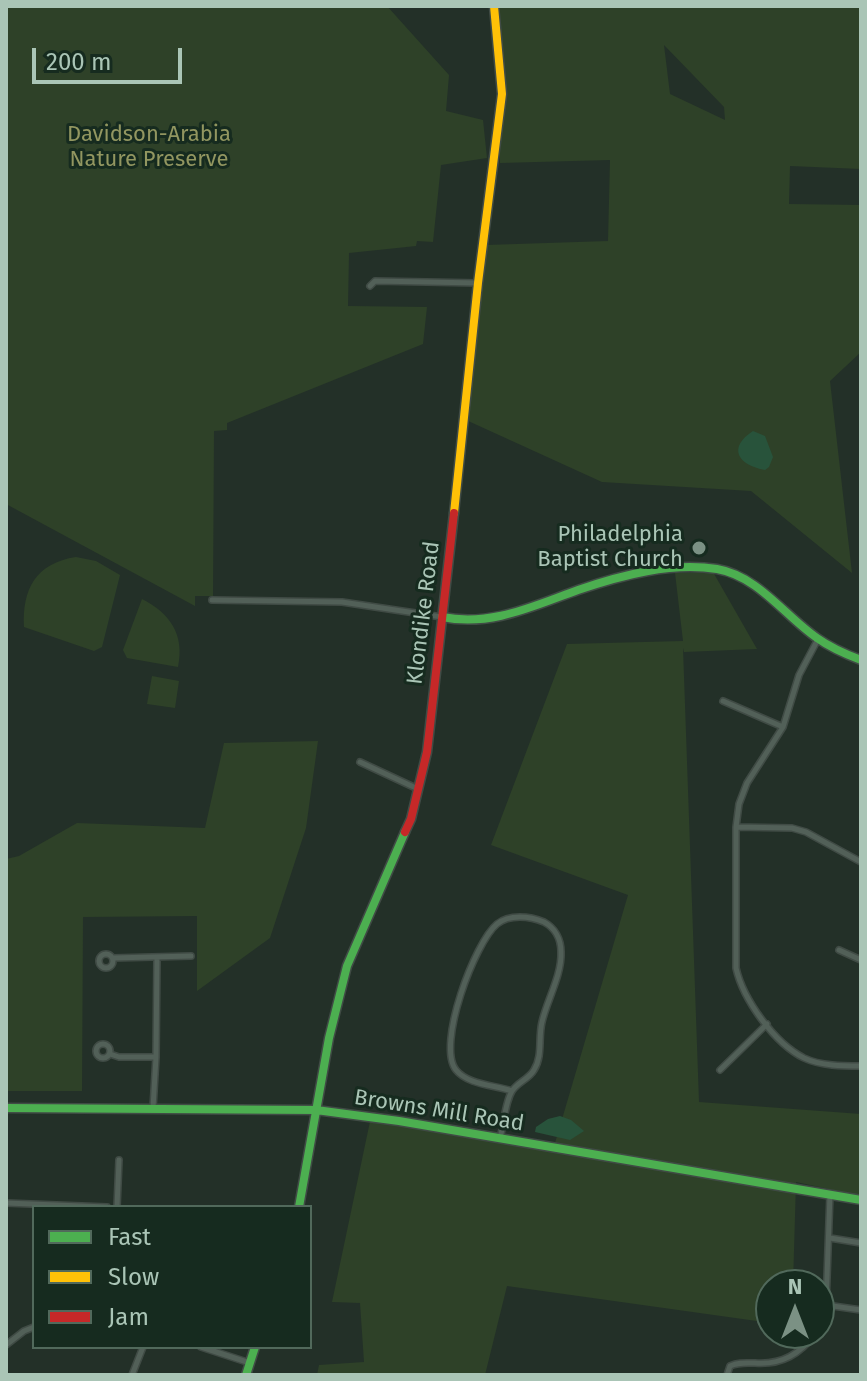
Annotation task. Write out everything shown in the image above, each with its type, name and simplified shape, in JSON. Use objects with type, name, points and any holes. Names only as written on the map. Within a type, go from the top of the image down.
[{"type":"main road","name":"Klondike Road","points":[[299,1205],[329,1038],[347,966],[411,819],[427,752],[466,417],[478,283],[502,94],[494,6]]},
{"type":"main road","points":[[442,617],[452,621],[471,621],[501,616],[595,585],[676,568],[709,567],[750,582],[817,641],[861,660]]},
{"type":"main road","name":"Browns Mill Road","points":[[6,1108],[316,1110],[399,1121],[861,1200]]},
{"type":"main road","points":[[246,1375],[254,1349]]},
{"type":"street","points":[[370,286],[375,281],[478,283]]},
{"type":"street","points":[[212,600],[342,602],[442,617]]},
{"type":"street","points":[[817,641],[799,675],[783,727],[747,783],[739,804],[736,827],[736,968],[747,999],[793,1051],[805,1058],[833,1065],[861,1066]]},
{"type":"street","points":[[723,701],[783,727]]},
{"type":"street","points":[[360,762],[419,790]]},
{"type":"street","points":[[736,827],[792,828],[806,832],[861,862]]},
{"type":"street","points":[[500,1139],[512,1091],[536,1068],[541,1025],[560,962],[560,943],[556,932],[541,921],[524,917],[508,918],[492,929],[465,984],[449,1045],[448,1064],[456,1070],[470,1080],[512,1091]]},
{"type":"street","points":[[839,950],[861,960]]},
{"type":"street","points":[[113,958],[191,956]]},
{"type":"street","points":[[153,1108],[157,957]]},
{"type":"street","points":[[720,1070],[767,1024]]},
{"type":"street","points":[[110,1054],[119,1057],[156,1057]]},
{"type":"street","points":[[117,1205],[119,1160]]},
{"type":"street","points":[[828,1269],[830,1193]]},
{"type":"street","points":[[6,1203],[56,1205]]},
{"type":"street","points":[[830,1238],[861,1243]]},
{"type":"street","points":[[835,1306],[861,1310]]},
{"type":"street","points":[[6,1345],[32,1328]]},
{"type":"street","points":[[132,1375],[142,1349]]},
{"type":"street","points":[[207,1349],[250,1363]]},
{"type":"street","points":[[727,1375],[730,1366],[738,1362],[782,1361],[802,1349]]},
{"type":"green space","name":"Davidson-Arabia Nature Preserve","points":[[6,6],[387,6],[449,75],[446,111],[483,120],[487,158],[441,165],[433,242],[417,241],[416,246],[349,253],[348,306],[427,307],[423,344],[227,423],[227,430],[214,431],[213,596],[195,596],[195,606],[6,504]]},
{"type":"green space","points":[[493,6],[861,6],[861,169],[790,166],[789,204],[861,205],[861,352],[830,381],[852,573],[751,491],[602,482],[466,420],[486,245],[608,241],[610,160],[500,163],[500,41]],"holes":[[[664,45],[724,107],[725,120],[670,94]]]},
{"type":"green space","points":[[76,557],[96,561],[120,575],[102,647],[94,651],[24,627],[26,601],[34,580],[51,565]]},
{"type":"green space","points":[[713,572],[757,649],[684,652],[683,648],[699,1102],[861,1114],[861,1196],[796,1182],[793,1269],[755,1269],[755,1321],[507,1286],[485,1375],[317,1375],[319,1365],[364,1362],[360,1303],[332,1302],[372,1112],[555,1143],[628,895],[491,845],[567,644],[683,641],[675,573]]},
{"type":"green space","points":[[142,599],[160,611],[173,626],[179,645],[178,667],[127,658],[123,650]]},
{"type":"green space","points":[[152,676],[179,681],[175,708],[147,704]]},
{"type":"green space","points":[[318,741],[306,828],[270,938],[197,991],[197,916],[83,917],[82,1091],[6,1091],[6,859],[19,856],[77,823],[205,828],[224,743]]},
{"type":"shaded area","points":[[753,431],[765,436],[773,457],[765,470],[748,464],[739,455],[740,444]]},
{"type":"shaded area","points":[[560,1116],[571,1120],[584,1131],[570,1140],[535,1132],[536,1127],[548,1119]]},
{"type":"traffic: fast","points":[[442,617],[495,617],[629,575],[700,567],[732,573],[745,580],[817,638],[861,660]]},
{"type":"traffic: fast","points":[[299,1205],[329,1038],[347,966],[405,832]]},
{"type":"traffic: fast","points":[[6,1108],[316,1110],[399,1121],[861,1200]]},
{"type":"traffic: fast","points":[[246,1375],[254,1349]]},
{"type":"traffic: slow","points":[[454,513],[502,94],[494,6]]},
{"type":"traffic: jam","points":[[405,832],[427,752],[454,513]]},
{"type":"place","name":"Philadelphia Baptist Church","points":[[699,548]]}]
